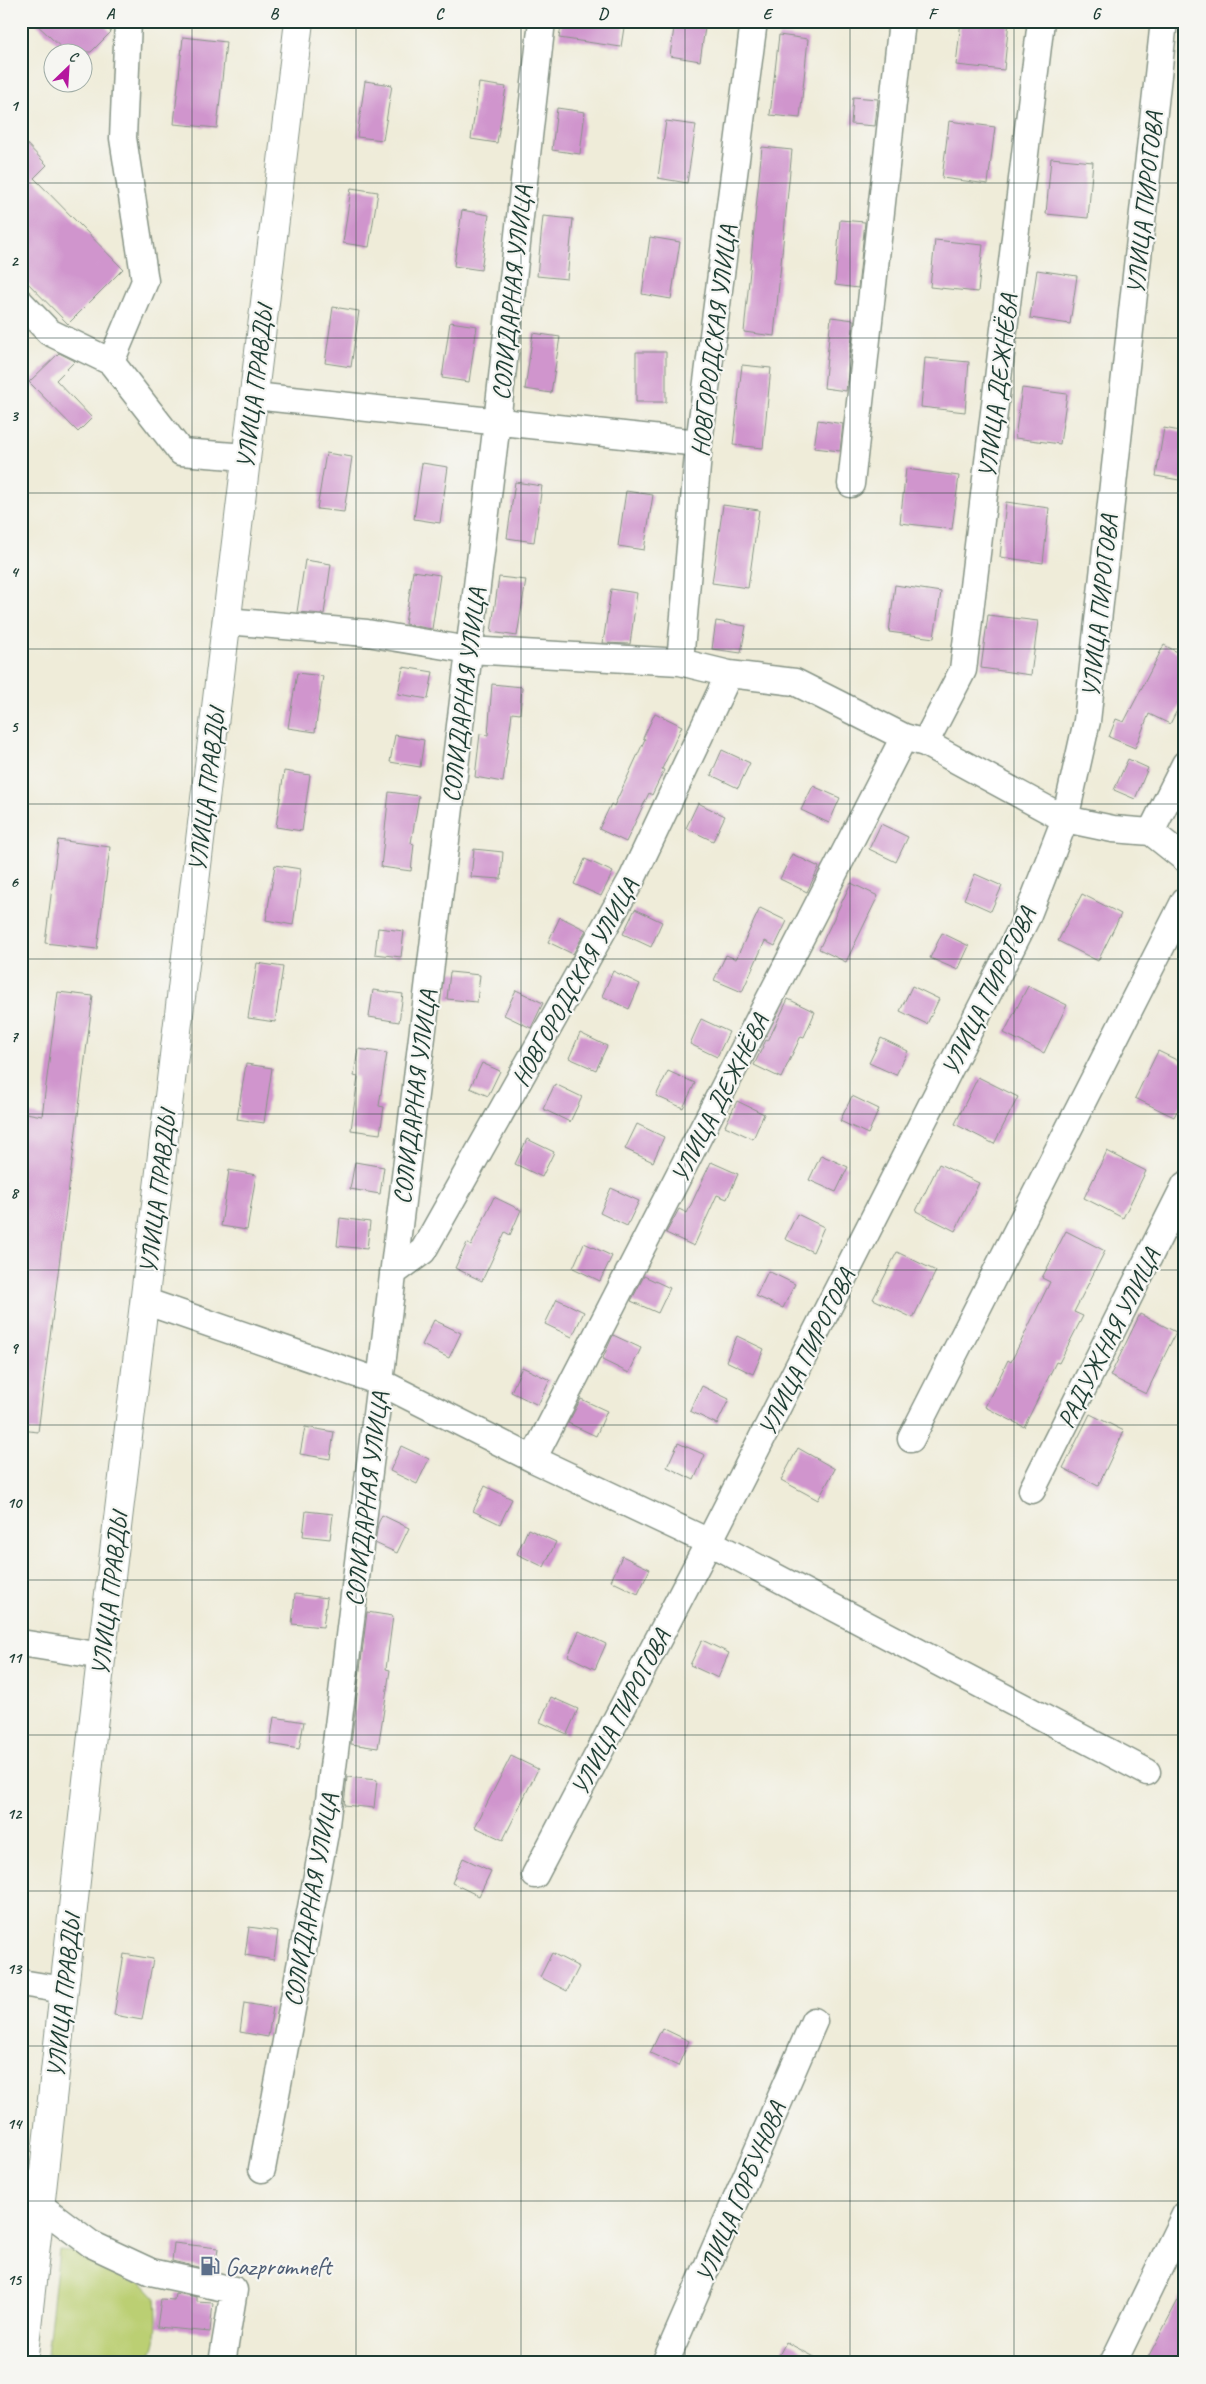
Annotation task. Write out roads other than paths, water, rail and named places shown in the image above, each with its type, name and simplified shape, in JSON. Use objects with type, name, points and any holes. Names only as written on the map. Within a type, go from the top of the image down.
[{"type":"main road","name":"УЛИЦА ПРАВДЫ","points":[[23,2363],[39,2205],[102,1656],[299,21]]},
{"type":"street","points":[[111,362],[145,281],[123,138],[128,21]]},
{"type":"street","name":"СОЛИДАРНАЯ УЛИЦА","points":[[262,2169],[325,1833],[497,422],[542,21]]},
{"type":"street","name":"НОВГОРОДСКАЯ УЛИЦА","points":[[680,662],[699,443],[754,21]]},
{"type":"street","points":[[851,484],[902,21]]},
{"type":"street","name":"УЛИЦА ДЕЖНЁВА","points":[[533,1459],[914,740],[962,670],[1041,21]]},
{"type":"street","name":"УЛИЦА ПИРОГОВА","points":[[535,1875],[709,1542],[1027,916],[1066,819],[1086,721],[1164,21]]},
{"type":"street","points":[[21,303],[50,332],[111,362],[181,452],[246,457]]},
{"type":"street","points":[[254,396],[699,443]]},
{"type":"street","points":[[226,621],[367,633],[469,650],[680,662],[729,674],[795,682],[914,740],[1066,819],[1113,829],[1151,832],[1185,859]]},
{"type":"street","name":"НОВГОРОДСКАЯ УЛИЦА","points":[[393,1273],[423,1251],[633,877],[729,674]]},
{"type":"street","points":[[1151,832],[1185,764]]},
{"type":"street","points":[[911,1439],[1185,900]]},
{"type":"street","name":"РАДУЖНАЯ УЛИЦА","points":[[1032,1490],[1185,1185]]},
{"type":"street","points":[[144,1301],[380,1382],[533,1459],[709,1542],[1147,1772]]},
{"type":"street","points":[[21,1643],[102,1656]]},
{"type":"street","points":[[21,1983],[64,1990]]},
{"type":"street","name":"УЛИЦА ГОРБУНОВА","points":[[665,2363],[814,2021]]},
{"type":"street","points":[[39,2205],[91,2244],[151,2272],[234,2290],[222,2363]]},
{"type":"street","points":[[1113,2363],[1185,2215]]},
{"type":"place","name":"Gazpromneft","points":[[210,2266]]}]
